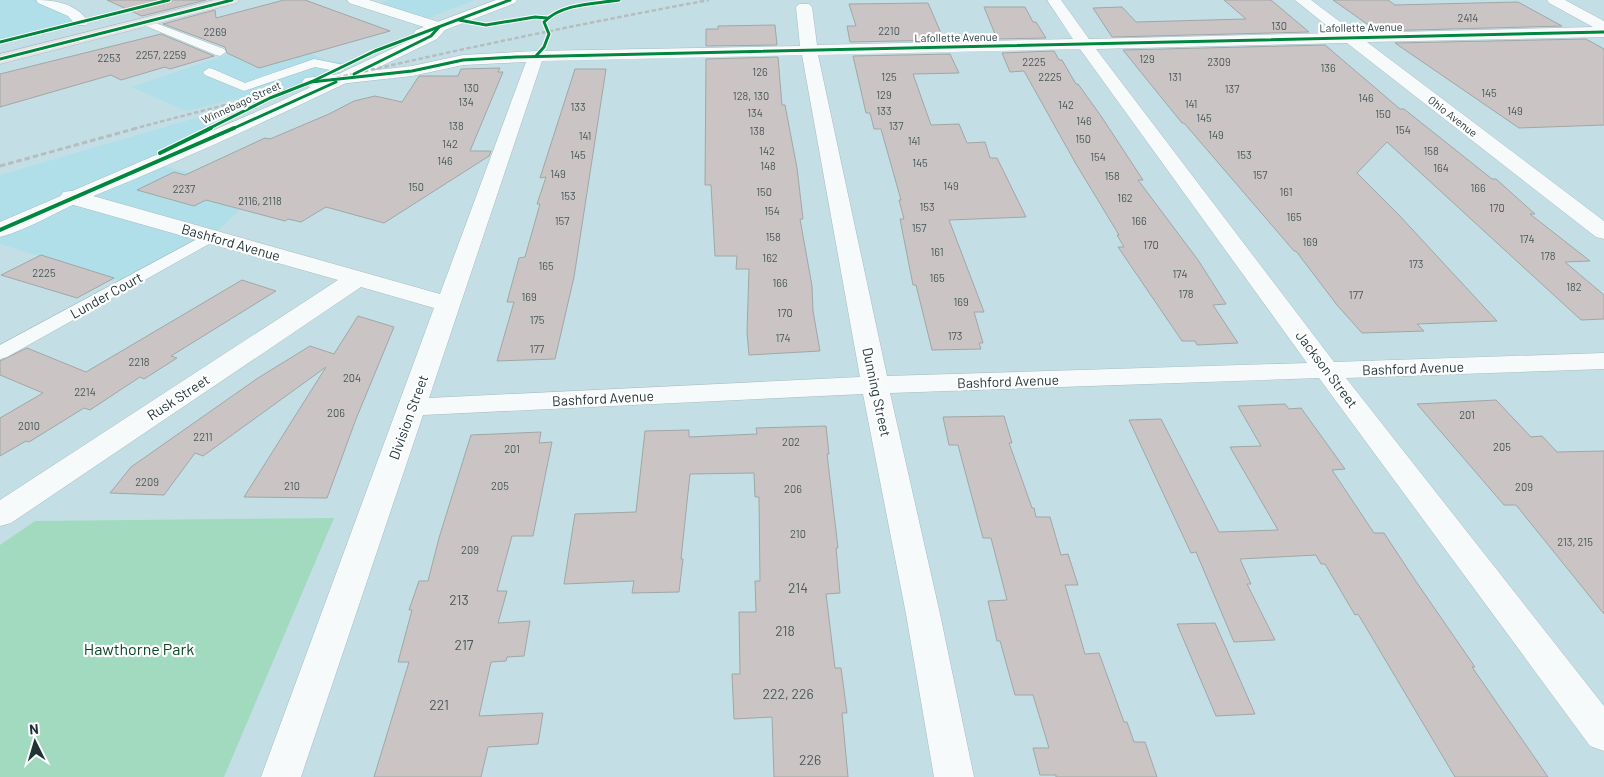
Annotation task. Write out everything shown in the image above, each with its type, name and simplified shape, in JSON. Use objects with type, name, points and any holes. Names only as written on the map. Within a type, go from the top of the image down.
[{"type":"main road","points":[[0,42],[169,0]]},
{"type":"main road","points":[[5,58],[232,0]]},
{"type":"main road","points":[[5,58],[29,45],[87,27],[81,22]]},
{"type":"street","points":[[43,0],[73,13],[81,22]]},
{"type":"street","points":[[354,0],[440,27]]},
{"type":"street","name":"Winnebago Street","points":[[76,195],[123,178],[344,72],[418,43],[431,36],[440,27],[510,0]]},
{"type":"street","name":"Jackson Street","points":[[1054,0],[1327,371],[1604,735]]},
{"type":"street","name":"Ohio Avenue","points":[[1302,0],[1604,232]]},
{"type":"street","points":[[1554,0],[1604,27]]},
{"type":"street","name":"Dunning Street","points":[[804,7],[809,50],[954,777]]},
{"type":"street","name":"Lafollette Avenue","points":[[344,72],[412,71],[463,60],[536,56],[1604,32]]},
{"type":"street","name":"Division Street","points":[[281,777],[536,56]]},
{"type":"street","name":"Winnebago Street","points":[[0,230],[76,195],[270,98],[311,82],[344,72]]},
{"type":"street","name":"Bashford Avenue","points":[[76,195],[356,279],[448,304]]},
{"type":"street","name":"Rusk Street","points":[[0,515],[356,279]]},
{"type":"street","name":"Bashford Avenue","points":[[412,407],[875,386],[1604,361]]},
{"type":"lane","points":[[145,22],[220,52]]},
{"type":"lane","points":[[209,72],[244,87],[314,63],[344,72]]},
{"type":"lane","name":"Lunder Court","points":[[0,353],[212,236]]},
{"type":"shaded area","points":[[0,0],[43,0],[73,13],[81,22],[0,42]]},
{"type":"shaded area","points":[[389,0],[475,0],[420,21],[371,5]]},
{"type":"shaded area","points":[[273,39],[327,60],[350,63],[304,85],[269,91],[186,111],[131,87]]},
{"type":"shaded area","points":[[270,98],[143,161],[261,190],[212,236],[126,283],[0,244],[0,175]]},
{"type":"green space","name":"Hawthorne Park","points":[[334,518],[224,777],[0,777],[0,545],[35,521]]},
{"type":"building","points":[[107,0],[206,0],[142,16]]},
{"type":"building","points":[[284,0],[305,0],[390,31],[259,68],[227,53],[225,47],[163,24],[215,10],[216,18]]},
{"type":"building","points":[[1224,0],[1271,0],[1309,32],[1112,37],[1093,8],[1122,7],[1136,22],[1246,19]]},
{"type":"building","points":[[1333,0],[1388,0],[1395,5],[1518,2],[1562,26],[1377,31]]},
{"type":"building","points":[[928,3],[944,40],[850,42],[847,26],[856,26],[849,4]]},
{"type":"building","points":[[984,7],[1025,7],[1033,22],[1036,22],[1046,38],[997,39]]},
{"type":"building","points":[[775,25],[777,45],[706,46],[706,29],[718,29],[718,26]]},
{"type":"building","points":[[161,34],[214,56],[170,69],[165,67],[121,80],[111,75],[0,107],[0,74]]},
{"type":"building","points":[[1586,39],[1604,49],[1604,125],[1519,128],[1395,43]]},
{"type":"building","points":[[1325,45],[1400,109],[1404,109],[1492,179],[1496,179],[1535,214],[1530,214],[1590,261],[1565,262],[1604,295],[1604,319],[1581,320],[1387,142],[1357,173],[1398,214],[1497,321],[1417,324],[1424,331],[1362,333],[1337,305],[1296,251],[1182,123],[1123,50]]},
{"type":"building","points":[[1054,51],[1059,60],[1062,60],[1076,84],[1078,84],[1101,116],[1143,180],[1138,180],[1198,260],[1226,304],[1213,305],[1238,343],[1197,345],[1195,341],[1182,341],[1118,247],[1124,247],[1117,235],[1119,235],[1076,164],[1024,71],[1010,72],[1002,53]]},
{"type":"building","points":[[950,54],[959,73],[913,74],[931,125],[959,124],[967,143],[985,142],[990,158],[997,158],[1026,217],[949,220],[984,312],[974,312],[983,343],[979,343],[981,349],[932,350],[916,285],[913,285],[900,219],[904,219],[899,200],[901,200],[881,129],[874,129],[870,113],[866,113],[853,56]]},
{"type":"building","points":[[778,57],[782,105],[785,105],[797,168],[803,219],[800,219],[812,286],[813,311],[820,351],[749,355],[747,332],[749,269],[736,269],[737,256],[715,256],[711,185],[705,185],[706,59]]},
{"type":"building","points":[[500,68],[498,72],[503,72],[470,151],[491,151],[489,156],[384,223],[326,207],[301,222],[288,219],[285,221],[206,200],[194,206],[137,190],[174,172],[185,175],[265,138],[270,139],[329,114],[354,101],[375,96],[402,102],[419,76],[458,76],[461,69]]},
{"type":"building","points":[[575,69],[606,69],[574,277],[555,359],[497,361],[514,302],[507,302],[519,258],[525,257],[540,204],[537,204],[546,177],[540,178]]},
{"type":"building","points":[[41,255],[114,278],[77,298],[1,275]]},
{"type":"building","points":[[242,280],[276,291],[171,356],[177,358],[144,379],[140,377],[90,410],[84,408],[29,442],[26,441],[0,456],[0,418],[43,393],[0,375],[0,361],[27,348],[86,372]]},
{"type":"building","points":[[358,316],[394,327],[356,419],[327,498],[244,497],[326,367],[203,456],[195,453],[164,495],[110,493],[131,467],[258,378],[310,346],[334,354]]},
{"type":"building","points":[[1496,400],[1531,437],[1542,436],[1557,452],[1604,451],[1604,614],[1516,505],[1504,505],[1417,404]]},
{"type":"building","points":[[1285,404],[1289,409],[1301,408],[1345,469],[1332,470],[1374,533],[1384,533],[1475,667],[1472,667],[1548,777],[1455,777],[1358,614],[1355,615],[1325,564],[1321,564],[1316,555],[1240,559],[1251,584],[1247,584],[1275,640],[1234,642],[1196,552],[1191,553],[1129,420],[1161,419],[1219,532],[1278,530],[1230,447],[1261,446],[1238,406]]},
{"type":"building","points":[[1004,416],[1012,443],[1009,443],[1036,517],[1050,517],[1061,555],[1068,554],[1078,585],[1065,585],[1085,654],[1099,653],[1124,722],[1127,722],[1134,742],[1145,742],[1157,777],[1056,777],[1056,775],[1040,775],[1033,748],[1049,748],[1033,695],[1015,695],[1000,641],[997,641],[988,601],[1007,600],[991,538],[983,538],[958,445],[949,445],[943,417]]},
{"type":"building","points":[[826,426],[829,454],[827,454],[838,548],[836,548],[840,593],[826,594],[835,668],[841,668],[847,713],[842,713],[848,777],[774,777],[772,717],[734,719],[732,674],[740,674],[739,612],[756,612],[755,581],[760,581],[759,497],[755,497],[754,473],[690,474],[679,592],[632,593],[634,581],[564,584],[575,514],[636,512],[645,431],[689,430],[689,437],[757,434],[756,428]]},
{"type":"building","points":[[541,432],[539,443],[552,442],[533,536],[512,536],[497,591],[507,591],[498,623],[530,621],[524,656],[507,657],[506,661],[491,662],[479,716],[543,713],[538,744],[488,747],[481,777],[374,777],[409,662],[398,662],[412,610],[409,610],[419,581],[428,581],[439,538],[471,435]]},
{"type":"building","points":[[1215,623],[1255,714],[1216,716],[1177,624]]},
{"type":"railway","points":[[133,129],[348,75],[564,28],[709,0]]},
{"type":"railway","points":[[0,166],[137,128]]},
{"type":"cycle path","points":[[0,42],[169,0]]},
{"type":"cycle path","points":[[0,59],[232,0]]},
{"type":"cycle path","points":[[160,153],[270,98],[311,82],[375,51],[510,0]]},
{"type":"cycle path","points":[[536,56],[544,47],[549,34],[544,22],[549,17],[557,12],[578,6],[619,0]]},
{"type":"cycle path","points":[[459,20],[486,25],[535,17],[547,18]]},
{"type":"cycle path","points":[[354,74],[431,36],[439,27]]},
{"type":"cycle path","points":[[311,82],[412,71],[463,60],[516,57],[1604,32]]},
{"type":"cycle path","points":[[0,230],[82,193],[123,178],[336,82]]}]
